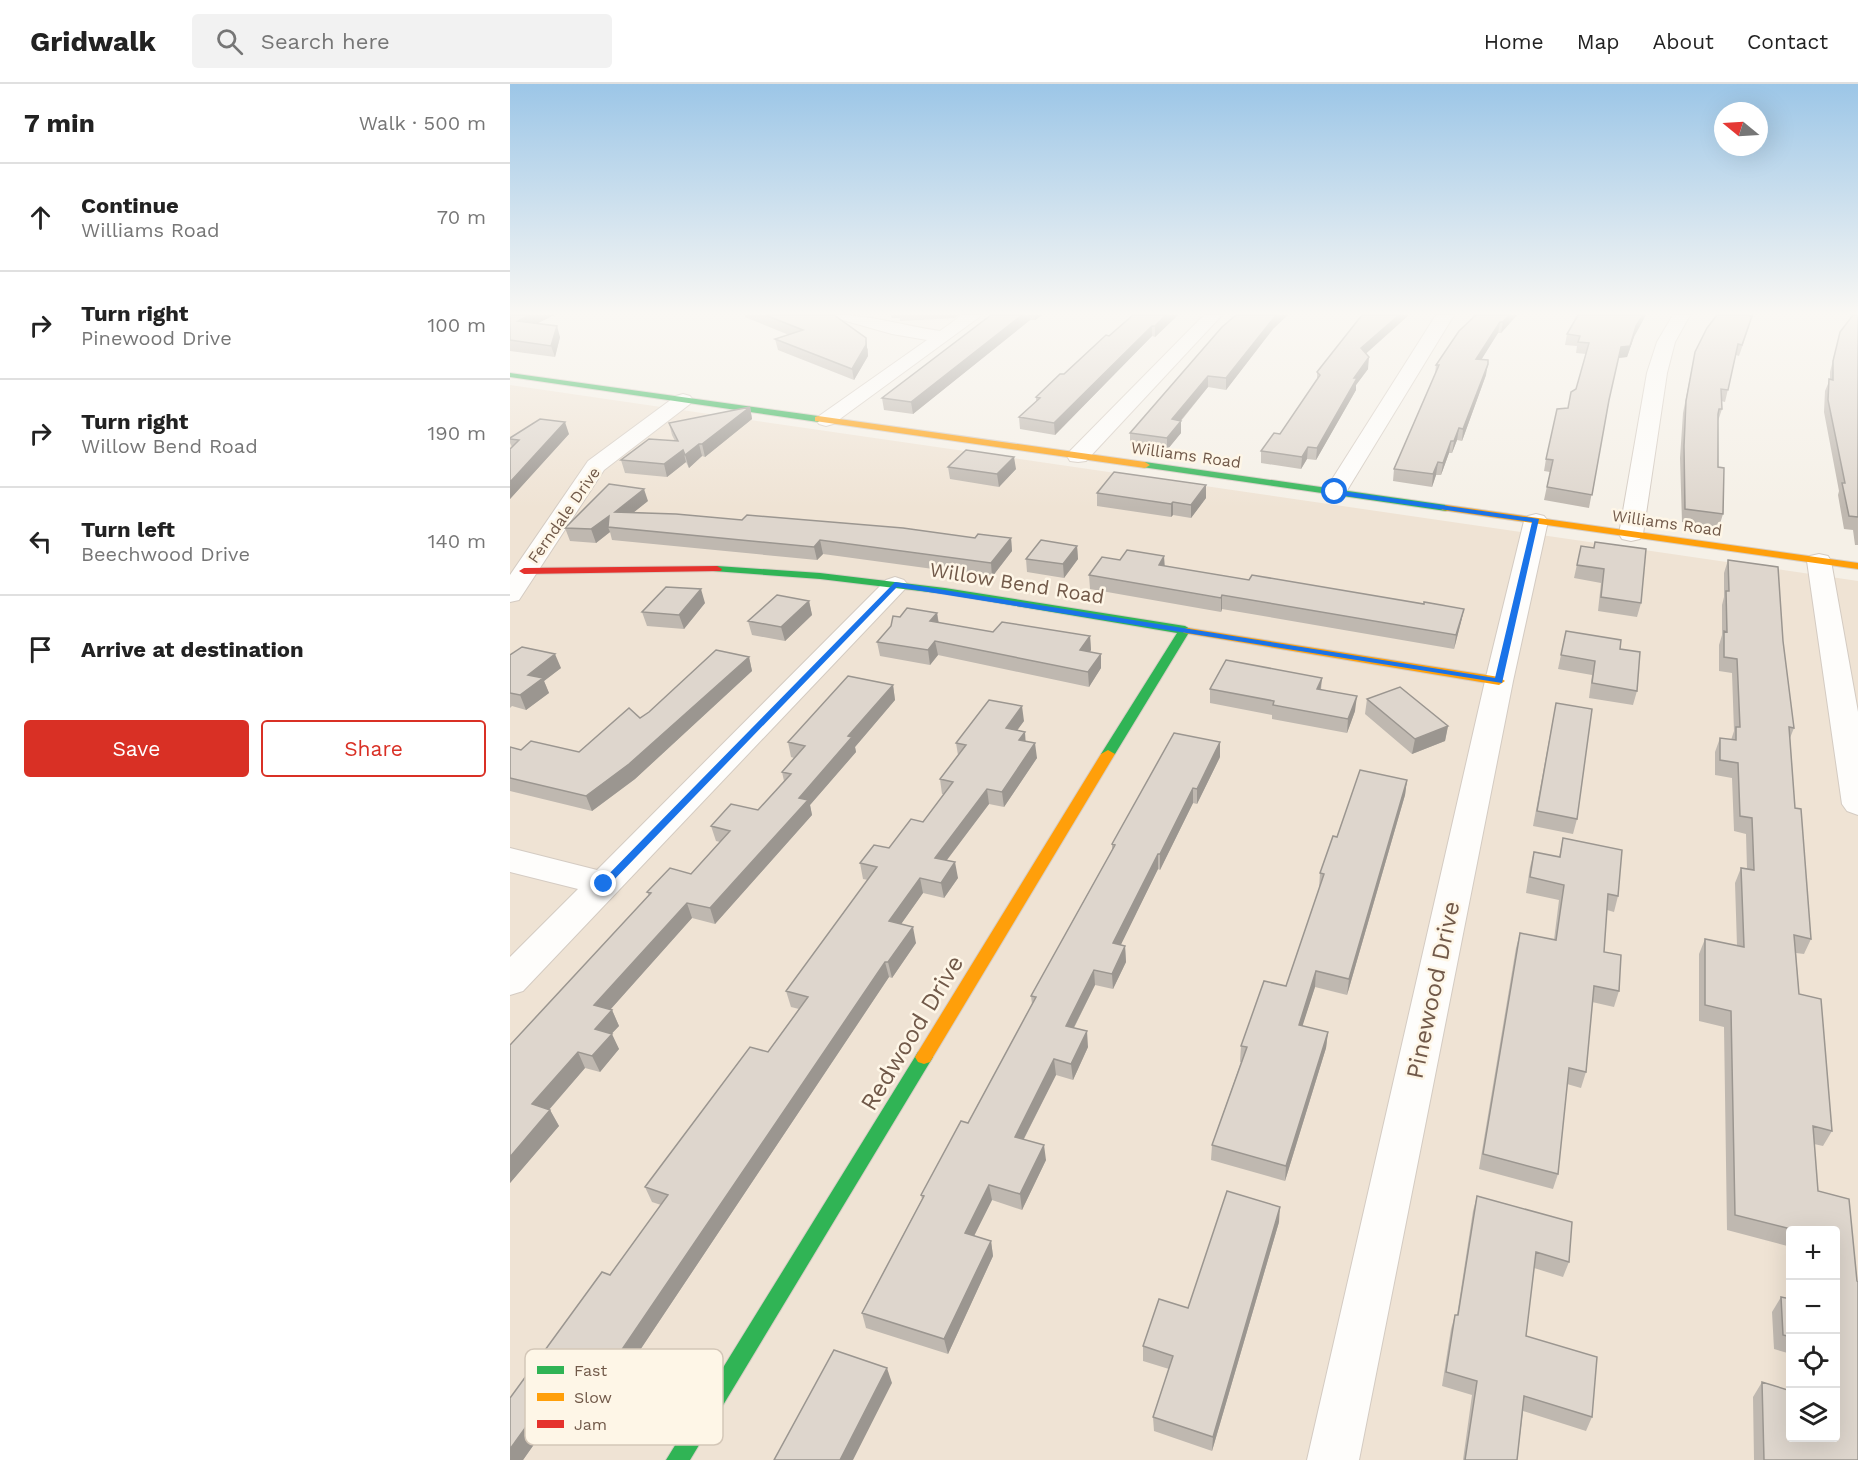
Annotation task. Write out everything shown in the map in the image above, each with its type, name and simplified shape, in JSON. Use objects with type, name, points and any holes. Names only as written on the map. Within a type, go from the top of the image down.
[{"type":"street","name":"Williams Road","points":[[539,379],[1858,566]]},
{"type":"street","points":[[826,420],[883,379]]},
{"type":"street","points":[[1078,456],[1152,379]]},
{"type":"street","points":[[1335,492],[1404,379]]},
{"type":"street","points":[[1631,534],[1656,379]]},
{"type":"street","name":"Ferndale Drive","points":[[510,594],[596,466],[683,400]]},
{"type":"street","name":"Pinewood Drive","points":[[1333,1460],[1499,681],[1536,521]]},
{"type":"street","points":[[1819,561],[1851,729],[1858,804]]},
{"type":"street","name":"Willow Bend Road","points":[[524,571],[697,568],[820,576],[895,585],[1185,629],[1499,681]]},
{"type":"street","points":[[510,981],[895,585]]},
{"type":"street","name":"Redwood Drive","points":[[723,1385],[1185,629]]},
{"type":"street","points":[[510,860],[604,884]]},
{"type":"street","name":"Redwood Drive","points":[[677,1460],[686,1445]]},
{"type":"shaded area","points":[[510,385],[1858,581],[1858,1460],[510,1460]]},
{"type":"building","points":[[907,379],[940,379],[911,402],[882,398]]},
{"type":"building","points":[[1055,379],[1098,379],[1054,423],[1019,417],[1040,398],[1036,397]]},
{"type":"building","points":[[1177,379],[1205,379],[1172,419],[1181,421],[1167,438],[1130,433]]},
{"type":"building","points":[[1317,379],[1356,379],[1317,448],[1308,447],[1302,457],[1261,451],[1274,433],[1280,434]]},
{"type":"building","points":[[1433,379],[1482,379],[1463,429],[1459,428],[1454,441],[1451,441],[1443,463],[1438,462],[1433,474],[1394,469]]},
{"type":"building","points":[[1579,379],[1614,379],[1592,495],[1547,487],[1553,460],[1546,459],[1557,409],[1568,408],[1571,392],[1576,389]]},
{"type":"building","points":[[1690,379],[1730,379],[1728,390],[1721,389],[1722,409],[1719,409],[1718,414],[1718,467],[1724,468],[1723,514],[1685,509],[1686,401]]},
{"type":"building","points":[[1829,379],[1858,379],[1858,517],[1849,516],[1842,483],[1845,483],[1828,400]]},
{"type":"building","points":[[750,407],[702,444],[685,455],[683,450],[664,464],[621,460],[649,439],[678,441],[669,423]]},
{"type":"building","points":[[540,419],[565,422],[510,482],[510,449],[519,440],[510,438]]},
{"type":"building","points":[[966,450],[1014,457],[997,474],[948,467]]},
{"type":"building","points":[[1114,472],[1206,485],[1191,505],[1097,493]]},
{"type":"building","points":[[609,484],[644,489],[615,512],[676,514],[742,520],[747,515],[903,528],[975,538],[978,534],[1011,538],[991,563],[820,540],[814,547],[608,527],[609,516],[591,529],[565,528]]},
{"type":"building","points":[[1041,540],[1077,546],[1063,564],[1026,559]]},
{"type":"building","points":[[1595,542],[1646,549],[1641,603],[1601,597],[1604,569],[1577,565],[1581,546],[1594,548]]},
{"type":"building","points":[[1127,550],[1164,556],[1159,565],[1249,580],[1252,575],[1464,609],[1456,635],[1089,575],[1102,557],[1120,560]]},
{"type":"building","points":[[1728,560],[1778,567],[1783,641],[1794,728],[1789,727],[1795,808],[1801,809],[1811,939],[1794,935],[1799,994],[1821,999],[1832,1131],[1813,1126],[1818,1191],[1849,1199],[1858,1282],[1858,1460],[1764,1460],[1762,1382],[1786,1389],[1786,1442],[1840,1442],[1840,1226],[1786,1228],[1735,1215],[1731,1011],[1705,1005],[1705,939],[1744,947],[1741,868],[1754,870],[1752,818],[1740,816],[1738,763],[1720,760],[1720,738],[1736,740],[1736,727],[1740,727],[1737,659],[1724,657],[1724,631],[1727,632],[1726,591],[1729,591]]},
{"type":"building","points":[[666,587],[701,589],[679,615],[642,612]]},
{"type":"building","points":[[777,595],[809,601],[781,627],[748,621]]},
{"type":"building","points":[[907,608],[937,613],[930,621],[993,632],[1002,622],[1090,636],[1080,650],[1101,654],[1088,672],[935,641],[928,650],[877,642],[891,626],[893,616],[900,617]]},
{"type":"building","points":[[1566,631],[1621,640],[1620,649],[1640,652],[1637,691],[1592,683],[1595,661],[1561,655]]},
{"type":"building","points":[[522,647],[555,654],[528,675],[543,678],[520,695],[510,693],[510,655]]},
{"type":"building","points":[[716,650],[749,657],[629,764],[586,796],[510,778],[510,747],[521,750],[531,741],[579,752],[629,708],[640,718],[649,712]]},
{"type":"building","points":[[1226,660],[1322,678],[1317,689],[1357,696],[1348,719],[1273,705],[1274,701],[1210,689]]},
{"type":"building","points":[[848,676],[893,685],[848,736],[852,737],[799,798],[808,800],[710,908],[687,903],[594,1005],[612,1010],[595,1029],[612,1034],[592,1056],[578,1052],[532,1104],[550,1110],[510,1157],[510,1045],[651,893],[647,892],[670,868],[691,874],[730,831],[711,826],[731,804],[758,810],[791,774],[782,772],[805,746],[788,742]]},
{"type":"building","points":[[1400,687],[1448,726],[1415,739],[1367,699]]},
{"type":"building","points":[[989,700],[1022,706],[1006,728],[1025,732],[1019,740],[1035,743],[1002,792],[987,789],[935,858],[955,862],[941,883],[920,878],[889,921],[913,927],[888,962],[885,962],[622,1349],[546,1349],[602,1272],[610,1275],[668,1195],[645,1187],[750,1047],[768,1052],[808,997],[786,991],[877,867],[860,863],[874,845],[889,848],[911,819],[923,822],[953,782],[940,779],[966,745],[956,743]]},
{"type":"building","points":[[1556,703],[1592,709],[1577,819],[1537,811]]},
{"type":"building","points":[[1174,733],[1220,742],[1197,789],[1193,788],[1113,943],[1125,946],[1112,974],[1094,970],[1066,1026],[1087,1031],[1071,1064],[1054,1059],[1015,1137],[1044,1145],[1020,1194],[989,1185],[965,1233],[991,1241],[944,1339],[862,1313],[924,1196],[921,1195],[961,1121],[968,1123],[1036,997],[1031,996]]},
{"type":"building","points":[[1360,770],[1407,780],[1349,979],[1316,971],[1299,1025],[1328,1032],[1286,1166],[1212,1145],[1247,1047],[1241,1046],[1264,981],[1286,986],[1324,874],[1320,873],[1333,836],[1337,837]]},
{"type":"building","points":[[1563,838],[1622,850],[1618,896],[1608,894],[1604,952],[1621,955],[1619,991],[1594,986],[1586,1072],[1569,1068],[1558,1174],[1483,1154],[1520,933],[1556,940],[1564,885],[1530,877],[1534,852],[1560,857]]},
{"type":"building","points":[[1227,1191],[1280,1207],[1213,1437],[1153,1417],[1173,1356],[1143,1346],[1159,1299],[1188,1308]]},
{"type":"building","points":[[1477,1196],[1572,1222],[1569,1262],[1536,1252],[1526,1336],[1597,1357],[1592,1417],[1524,1396],[1517,1460],[1465,1460],[1477,1381],[1446,1372],[1455,1315],[1458,1315]]},
{"type":"building","points":[[1781,1297],[1786,1298],[1786,1336],[1783,1335]]},
{"type":"building","points":[[834,1350],[887,1368],[840,1460],[774,1460]]},
{"type":"building","points":[[525,1377],[525,1428],[510,1449],[510,1398]]},
{"type":"traffic: fast","points":[[539,379],[818,419]]},
{"type":"traffic: fast","points":[[1145,465],[1446,508]]},
{"type":"traffic: fast","points":[[717,569],[820,576],[945,591],[1188,631]]},
{"type":"traffic: fast","points":[[1108,754],[1185,629]]},
{"type":"traffic: fast","points":[[723,1385],[924,1057]]},
{"type":"traffic: fast","points":[[677,1460],[686,1445]]},
{"type":"traffic: slow","points":[[818,419],[1145,465]]},
{"type":"traffic: slow","points":[[1446,508],[1858,566]]},
{"type":"traffic: slow","points":[[1188,631],[1499,681]]},
{"type":"traffic: slow","points":[[924,1057],[1108,754]]},
{"type":"traffic: jam","points":[[524,571],[717,569]]},
{"type":"route","points":[[604,884],[895,585],[1185,629],[1499,681],[1536,521],[1335,492]]}]
